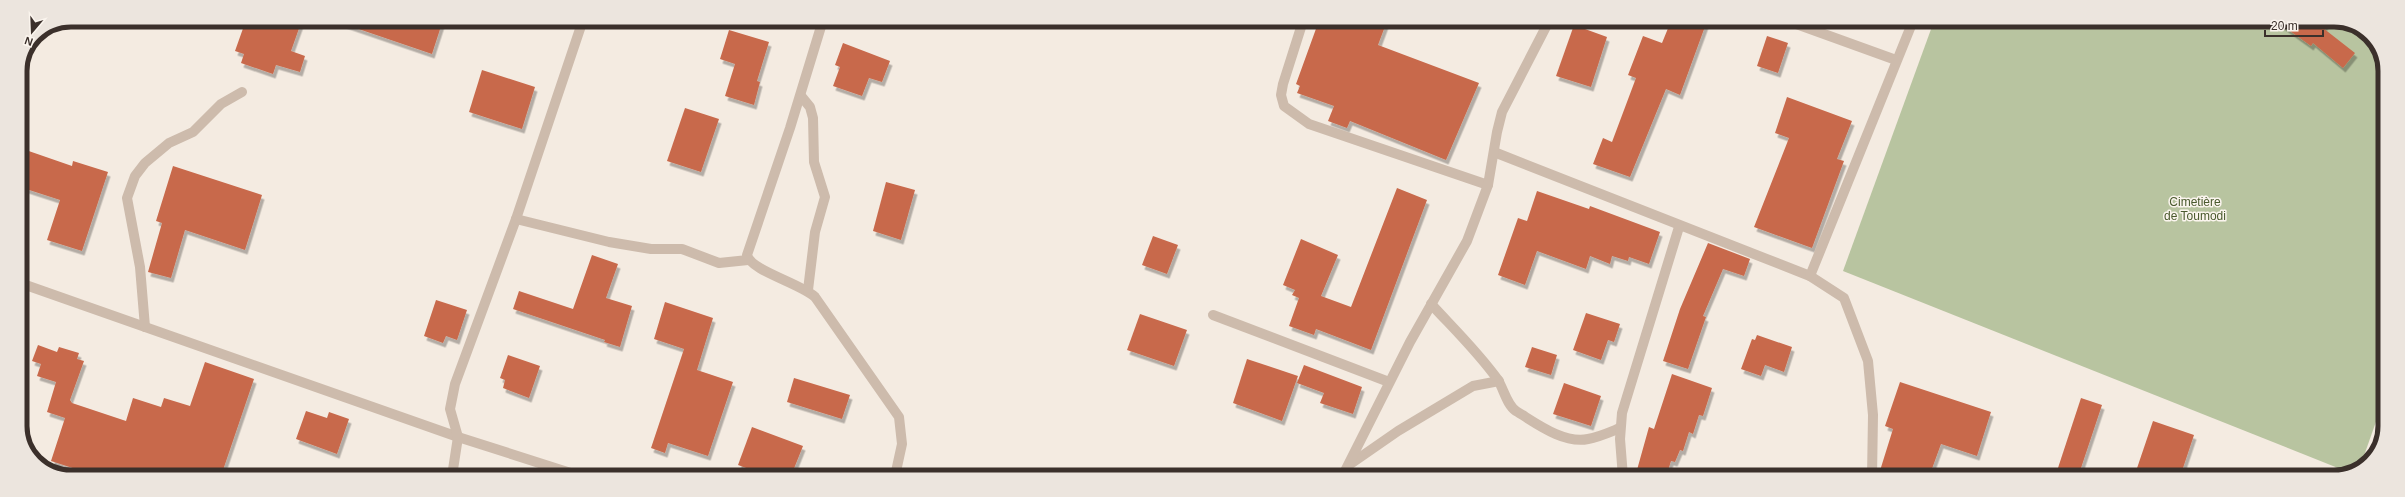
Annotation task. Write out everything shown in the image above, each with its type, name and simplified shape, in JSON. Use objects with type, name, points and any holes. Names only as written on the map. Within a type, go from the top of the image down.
[{"type":"street","points":[[453,470],[458,436],[450,409],[456,384],[516,219],[580,27]]},
{"type":"street","points":[[821,27],[801,96],[751,239],[747,254],[748,260],[752,264],[808,290],[815,297],[899,417],[902,444],[896,470]]},
{"type":"street","points":[[1301,27],[1283,84],[1281,95],[1284,106],[1309,124],[1488,185]]},
{"type":"street","points":[[1345,470],[1389,382],[1467,241],[1488,185],[1502,112],[1546,27]]},
{"type":"street","points":[[1805,27],[1896,60]]},
{"type":"street","points":[[1810,276],[1910,27]]},
{"type":"street","points":[[145,327],[140,266],[127,198],[129,190],[135,176],[145,163],[168,143],[193,132],[221,104],[242,92]]},
{"type":"street","points":[[801,96],[810,107],[813,118],[814,162],[825,197],[815,232],[808,290]]},
{"type":"street","points":[[1494,152],[1679,227],[1810,276],[1844,298],[1868,362],[1873,415],[1872,470]]},
{"type":"street","points":[[516,219],[609,242],[651,249],[682,249],[719,263],[748,260]]},
{"type":"street","points":[[1623,470],[1620,428],[1622,413],[1679,227]]},
{"type":"street","points":[[27,285],[458,436],[562,470]]},
{"type":"street","points":[[1431,304],[1478,355],[1499,382],[1512,408],[1556,433],[1578,440],[1588,439],[1620,428]]},
{"type":"street","points":[[1213,315],[1389,382]]},
{"type":"street","points":[[1347,466],[1418,418],[1454,399],[1473,386],[1499,382]]},
{"type":"green space","name":"Cimetière de Toumodi","points":[[1932,27],[2334,27],[2348,29],[2361,36],[2375,54],[2378,68],[2378,416],[2363,459],[2348,468],[2341,469],[1843,271]]},
{"type":"building","points":[[244,27],[300,27],[291,51],[305,56],[300,72],[276,65],[273,74],[241,63],[244,54],[235,51]]},
{"type":"building","points":[[353,27],[441,27],[432,54]]},
{"type":"building","points":[[1317,27],[1385,27],[1378,45],[1479,83],[1446,160],[1350,121],[1347,128],[1328,121],[1334,106],[1297,93],[1300,86],[1296,84]]},
{"type":"building","points":[[1573,27],[1580,27],[1607,37],[1591,87],[1556,76]]},
{"type":"building","points":[[1669,27],[1705,27],[1680,95],[1666,89],[1630,177],[1593,164],[1603,138],[1612,142],[1636,78],[1628,75],[1643,36],[1662,43]]},
{"type":"building","points":[[2284,27],[2324,27],[2323,28],[2355,53],[2343,68],[2313,43],[2311,46]]},
{"type":"building","points":[[729,30],[769,42],[757,81],[760,82],[754,105],[725,96],[735,64],[720,59]]},
{"type":"building","points":[[1767,36],[1788,43],[1778,73],[1757,66]]},
{"type":"building","points":[[843,43],[890,61],[882,82],[869,78],[862,96],[833,86],[840,67],[835,65]]},
{"type":"building","points":[[482,70],[535,87],[522,129],[469,112]]},
{"type":"building","points":[[1787,97],[1852,121],[1837,159],[1844,161],[1812,248],[1754,227],[1789,138],[1775,133]]},
{"type":"building","points":[[685,108],[719,119],[701,172],[667,161]]},
{"type":"building","points":[[27,150],[72,166],[73,161],[108,172],[82,251],[47,240],[60,200],[27,189]]},
{"type":"building","points":[[173,166],[262,195],[245,250],[185,230],[171,278],[148,272],[162,223],[156,221]]},
{"type":"building","points":[[886,182],[915,190],[901,240],[873,231]]},
{"type":"building","points":[[1397,188],[1427,200],[1371,350],[1316,329],[1314,335],[1289,326],[1299,298],[1292,295],[1295,290],[1283,285],[1301,239],[1338,255],[1321,296],[1351,307]]},
{"type":"building","points":[[1537,191],[1589,209],[1590,206],[1660,232],[1649,264],[1629,257],[1628,261],[1612,256],[1610,264],[1590,256],[1586,269],[1537,251],[1525,285],[1498,275],[1518,218],[1527,221]]},
{"type":"building","points":[[1153,236],[1178,245],[1167,274],[1142,265]]},
{"type":"building","points":[[1708,243],[1750,259],[1744,276],[1723,269],[1703,316],[1706,317],[1688,369],[1663,361],[1680,309]]},
{"type":"building","points":[[592,255],[618,264],[606,298],[632,306],[620,347],[604,342],[605,340],[513,309],[519,291],[573,309]]},
{"type":"building","points":[[436,300],[467,310],[457,340],[446,336],[443,343],[424,336]]},
{"type":"building","points":[[665,302],[713,318],[697,370],[733,382],[708,456],[668,443],[665,453],[651,448],[684,349],[654,339]]},
{"type":"building","points":[[1586,313],[1620,324],[1614,342],[1608,340],[1601,360],[1573,350]]},
{"type":"building","points":[[1140,314],[1187,330],[1174,366],[1127,350]]},
{"type":"building","points":[[1757,335],[1792,347],[1784,372],[1765,365],[1761,376],[1741,369],[1752,339],[1755,340]]},
{"type":"building","points":[[38,345],[57,352],[59,347],[79,353],[77,359],[84,361],[70,400],[72,403],[126,421],[133,398],[161,407],[164,398],[190,406],[205,362],[254,379],[223,470],[79,470],[51,461],[65,418],[47,412],[56,382],[37,376],[41,364],[32,361]]},
{"type":"building","points":[[1532,347],[1557,355],[1551,375],[1525,367]]},
{"type":"building","points":[[508,355],[540,366],[529,398],[503,388],[505,380],[500,378]]},
{"type":"building","points":[[1247,359],[1298,376],[1282,421],[1233,403]]},
{"type":"building","points":[[1304,365],[1362,387],[1353,414],[1320,403],[1324,393],[1297,383]]},
{"type":"building","points":[[1672,374],[1712,388],[1703,416],[1699,415],[1693,434],[1689,432],[1683,451],[1680,450],[1675,462],[1671,461],[1668,470],[1637,470],[1649,427],[1654,429]]},
{"type":"building","points":[[794,378],[850,395],[842,419],[787,402]]},
{"type":"building","points":[[1900,382],[1991,412],[1977,456],[1941,444],[1932,470],[1880,470],[1893,429],[1885,426]]},
{"type":"building","points":[[1564,383],[1601,396],[1591,426],[1553,414]]},
{"type":"building","points":[[2081,398],[2102,405],[2080,470],[2057,470]]},
{"type":"building","points":[[306,411],[327,418],[329,412],[349,419],[337,454],[296,439]]},
{"type":"building","points":[[2153,421],[2194,435],[2182,470],[2136,470]]},
{"type":"building","points":[[752,427],[803,446],[793,470],[752,470],[738,465]]}]
